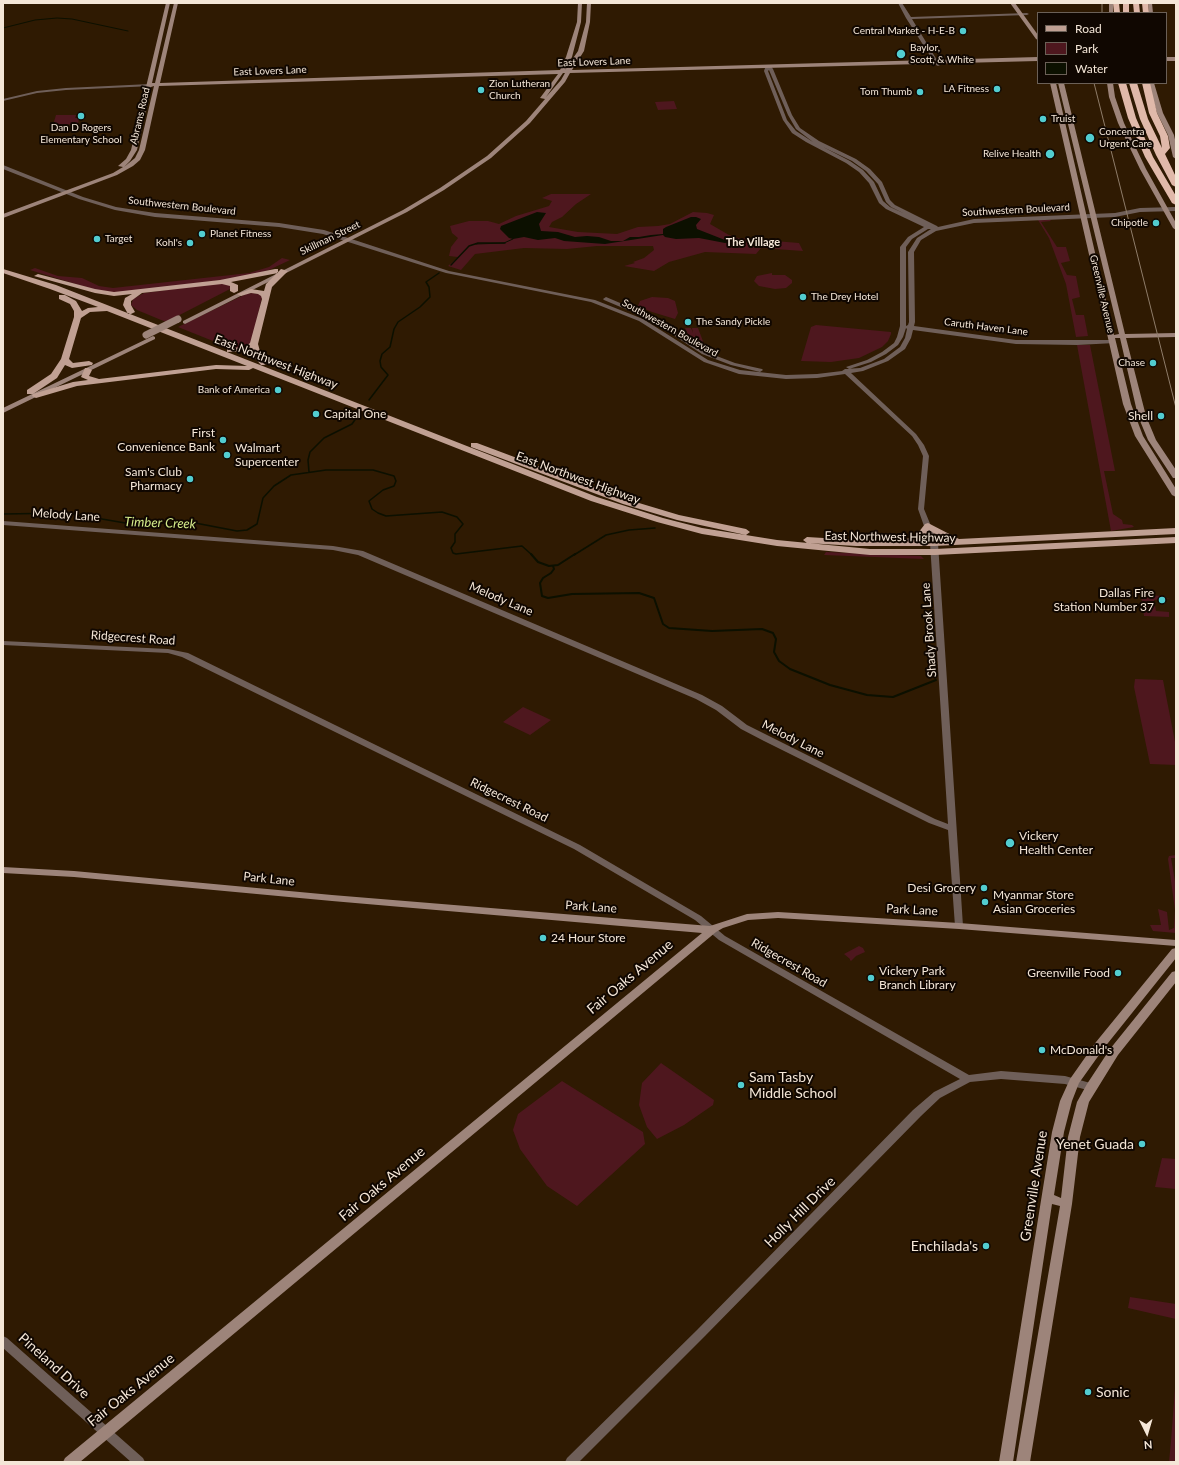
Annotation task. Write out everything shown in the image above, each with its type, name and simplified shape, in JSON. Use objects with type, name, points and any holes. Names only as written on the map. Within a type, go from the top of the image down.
[{"type":"highway","points":[[1115,84],[1125,122],[1132,135],[1144,146]]},
{"type":"highway","points":[[1122,84],[1128,107],[1154,169],[1176,203]]},
{"type":"highway","points":[[1133,84],[1142,114],[1160,155],[1176,185]]},
{"type":"highway","points":[[1146,84],[1153,113],[1164,136],[1166,148],[1160,155]]},
{"type":"main road","name":"Abrams Road","points":[[3,216],[115,169],[128,160],[134,150],[168,3]]},
{"type":"main road","name":"Abrams Road","points":[[3,212],[116,174],[136,161],[142,150],[176,3]]},
{"type":"main road","name":"Skillman Street","points":[[89,367],[146,335],[241,294],[304,262],[405,205],[447,179],[481,155],[525,117],[564,73],[575,40],[580,16],[580,3]]},
{"type":"main road","name":"Skillman Street","points":[[3,411],[33,394],[153,338],[234,291],[297,260],[400,214],[442,189],[489,157],[532,118],[581,51],[588,22],[589,3]]},
{"type":"main road","points":[[1012,3],[1037,37]]},
{"type":"main road","points":[[1019,3],[1037,27]]},
{"type":"main road","name":"East Lovers Lane","points":[[150,85],[1037,61]]},
{"type":"main road","name":"Greenville Avenue","points":[[1052,84],[1125,395],[1139,436],[1176,495]]},
{"type":"main road","name":"Greenville Avenue","points":[[1061,84],[1108,279],[1146,428],[1176,476]]},
{"type":"main road","points":[[1110,84],[1112,97],[1121,124],[1171,214],[1176,228]]},
{"type":"main road","points":[[1151,84],[1160,113],[1171,135],[1176,157]]},
{"type":"main road","points":[[525,117],[532,118]]},
{"type":"main road","points":[[1065,135],[1074,135]]},
{"type":"main road","points":[[128,160],[136,161]]},
{"type":"main road","points":[[1071,160],[1080,161]]},
{"type":"main road","points":[[1076,183],[1086,184]]},
{"type":"main road","points":[[1091,248],[1101,248]]},
{"type":"main road","points":[[297,260],[304,262]]},
{"type":"main road","name":"East Northwest Highway","points":[[3,265],[21,274],[185,339],[350,397],[594,491],[636,505],[703,523],[764,535],[870,552],[935,547],[1176,540]]},
{"type":"main road","name":"East Northwest Highway","points":[[3,271],[38,276],[230,350],[321,392],[607,504],[687,527],[752,540],[822,545],[899,543],[935,547],[982,541],[1176,532]]},
{"type":"main road","points":[[38,276],[104,293],[154,290],[220,282],[275,271]]},
{"type":"main road","points":[[265,367],[257,356],[254,344],[265,299],[270,286],[284,271]]},
{"type":"main road","points":[[21,274],[73,303],[78,311],[78,317],[65,359],[54,376],[33,394]]},
{"type":"main road","points":[[1098,279],[1108,279]]},
{"type":"main road","points":[[220,282],[230,282],[234,285],[234,291]]},
{"type":"main road","points":[[131,312],[127,305],[130,298],[138,293],[154,290]]},
{"type":"main road","points":[[241,294],[251,291],[260,292],[265,295],[265,299]]},
{"type":"main road","points":[[78,317],[88,310],[110,310]]},
{"type":"main road","name":"Caruth Haven Lane","points":[[1124,339],[1176,335]]},
{"type":"main road","points":[[65,359],[67,363],[72,366],[89,367],[85,376],[86,378],[101,379],[193,368],[205,364],[209,359],[209,353],[185,339]]},
{"type":"main road","name":"Caruth Haven Lane","points":[[1113,339],[1176,339]]},
{"type":"main road","points":[[230,350],[247,349],[254,344]]},
{"type":"main road","points":[[33,394],[76,384],[201,368],[232,366],[265,367]]},
{"type":"main road","points":[[321,392],[329,391],[350,397]]},
{"type":"main road","name":"Skillman Street","points":[[3,405],[33,394]]},
{"type":"main road","points":[[1125,395],[1137,395]]},
{"type":"main road","points":[[548,481],[557,480],[579,488],[594,491]]},
{"type":"main road","points":[[899,543],[918,538],[928,526],[938,533],[953,538],[982,541]]},
{"type":"main road","name":"Park Lane","points":[[3,870],[88,875],[332,898],[712,930],[738,919],[771,915],[959,926],[1176,943]]},
{"type":"main road","name":"Fair Oaks Avenue","points":[[70,1462],[712,930]]},
{"type":"main road","name":"Greenville Avenue","points":[[1007,1457],[1031,1296],[1058,1132],[1074,1082],[1109,1032],[1176,951]]},
{"type":"main road","points":[[1007,1457],[1024,1459],[1066,1204],[1074,1137],[1084,1102],[1091,1087],[1124,1040],[1176,974]]},
{"type":"main road","points":[[1048,1198],[1066,1204]]},
{"type":"main road","points":[[1031,1296],[1049,1300]]},
{"type":"street","points":[[900,3],[937,63]]},
{"type":"street","points":[[908,18],[1027,14]]},
{"type":"street","points":[[769,68],[793,121],[802,133],[866,168],[880,183],[890,204],[934,228]]},
{"type":"street","points":[[769,68],[776,97],[785,120],[794,132],[859,169],[871,182],[884,205],[900,215],[934,228]]},
{"type":"street","name":"East Lovers Lane","points":[[3,100],[66,88],[150,85]]},
{"type":"street","points":[[776,97],[783,97]]},
{"type":"street","name":"Southwestern Boulevard","points":[[3,167],[64,191],[115,208],[148,214],[279,226],[324,232],[464,274],[560,288],[620,304],[651,318],[698,350],[733,364],[780,372],[845,371],[866,368],[891,357],[903,348],[912,327],[910,256],[913,247],[919,239],[934,228]]},
{"type":"street","points":[[859,169],[866,168]]},
{"type":"street","name":"Southwestern Boulevard","points":[[845,371],[870,361],[891,348],[900,337],[903,326],[902,256],[903,247],[907,240],[934,228],[974,221],[1137,212],[1146,214],[1171,214],[1176,209]]},
{"type":"street","points":[[902,256],[910,256]]},
{"type":"street","points":[[902,302],[912,303]]},
{"type":"street","name":"Caruth Haven Lane","points":[[903,326],[1016,342],[1067,343],[1113,339]]},
{"type":"street","name":"Shady Brook Lane","points":[[845,371],[914,435],[921,445],[926,463],[921,493],[921,509],[935,547],[944,670],[952,828],[959,926]]},
{"type":"street","name":"Melody Lane","points":[[3,523],[333,548],[360,553],[699,697],[767,739],[932,821],[952,828]]},
{"type":"street","name":"Ridgecrest Road","points":[[3,643],[147,650],[173,652],[185,655],[577,847],[698,918],[722,938],[759,960],[968,1079]]},
{"type":"street","name":"Holly Hill Drive","points":[[571,1462],[937,1095],[968,1079],[1001,1075],[1074,1082],[1091,1087]]},
{"type":"street","name":"Pineland Drive","points":[[3,1341],[139,1462]]},
{"type":"green space","points":[[674,101],[677,109],[658,110],[655,102]]},
{"type":"green space","points":[[56,115],[76,115],[75,118],[79,118],[78,124],[53,125]]},
{"type":"green space","points":[[551,194],[591,194],[576,204],[562,217],[552,222],[549,227],[578,232],[617,234],[638,227],[670,224],[693,212],[707,213],[714,215],[710,224],[729,235],[738,238],[799,243],[803,251],[761,248],[756,254],[705,252],[669,262],[654,271],[624,266],[635,263],[633,262],[644,258],[654,250],[653,246],[597,246],[567,249],[524,248],[475,254],[461,270],[448,266],[458,257],[449,256],[451,247],[458,238],[452,233],[450,226],[469,221],[488,221],[499,224],[516,216],[549,206],[552,201],[542,198]]},
{"type":"green space","points":[[1038,220],[1050,220],[1051,221],[1041,222],[1057,247],[1066,247],[1070,261],[1061,263],[1067,275],[1076,276],[1080,297],[1072,299],[1076,315],[1084,315],[1088,336],[1076,337],[1066,284],[1049,238]]},
{"type":"green space","points":[[282,258],[290,260],[269,270],[246,277],[117,293],[95,290],[30,270],[35,268],[58,276],[82,278],[99,286],[113,288],[249,273],[269,267]]},
{"type":"green space","points":[[772,273],[772,275],[785,275],[792,280],[792,283],[786,288],[775,289],[759,286],[754,281],[757,276]]},
{"type":"green space","points":[[220,283],[230,285],[230,289],[166,322],[137,310],[131,305],[133,299],[144,293]]},
{"type":"green space","points":[[246,294],[259,294],[262,297],[251,345],[248,347],[233,349],[178,327]]},
{"type":"green space","points":[[652,297],[668,298],[675,301],[678,313],[675,319],[638,306],[640,301]]},
{"type":"green space","points":[[816,325],[891,332],[891,334],[888,341],[882,347],[859,358],[831,362],[801,361],[811,327]]},
{"type":"green space","points":[[685,328],[691,328],[693,333],[692,328],[698,328],[704,344],[698,344],[695,333],[696,339],[690,339]]},
{"type":"green space","points":[[1077,345],[1090,345],[1115,471],[1104,471],[1113,514],[1122,520],[1123,524],[1132,525],[1134,527],[1111,531]]},
{"type":"green space","points":[[826,552],[921,556],[924,559],[824,555]]},
{"type":"green space","points":[[1141,595],[1165,596],[1165,598],[1171,598],[1154,600],[1156,611],[1169,612],[1169,617],[1144,616]]},
{"type":"green space","points":[[1135,679],[1163,680],[1176,747],[1176,765],[1150,764],[1134,687]]},
{"type":"green space","points":[[523,707],[551,720],[530,735],[503,722]]},
{"type":"green space","points":[[1176,855],[1176,858],[1171,858],[1176,887],[1176,933],[1153,931],[1150,925],[1161,925],[1158,909],[1167,912],[1169,930],[1174,928],[1175,910],[1168,859],[1169,856]]},
{"type":"green space","points":[[859,946],[863,948],[865,952],[856,956],[851,961],[844,954]]},
{"type":"green space","points":[[661,1063],[714,1100],[713,1105],[684,1125],[657,1139],[647,1127],[639,1105],[642,1083]]},
{"type":"green space","points":[[562,1081],[643,1132],[645,1144],[577,1206],[547,1186],[520,1149],[513,1130],[518,1114]]},
{"type":"green space","points":[[1162,1158],[1176,1159],[1176,1189],[1155,1187]]},
{"type":"green space","points":[[1130,1297],[1176,1304],[1176,1319],[1128,1308]]},
{"type":"green space","points":[[1176,1375],[1176,1462],[1169,1462],[1171,1441]]},
{"type":"water","points":[[537,212],[546,213],[539,224],[541,231],[558,232],[575,237],[599,237],[611,241],[623,241],[630,237],[663,234],[663,229],[666,227],[691,217],[696,217],[701,219],[696,225],[697,229],[730,242],[725,243],[699,238],[676,239],[665,237],[663,235],[605,244],[564,241],[555,238],[538,240],[524,237],[513,239],[509,238],[500,229],[501,226]]},
{"type":"waterway","points":[[3,28],[35,20],[57,18],[72,19],[128,31]]},
{"type":"waterway","points":[[504,243],[513,239]]},
{"type":"waterway","points":[[451,265],[469,246],[478,243],[504,243]]},
{"type":"waterway","points":[[476,244],[504,243]]},
{"type":"waterway","points":[[369,400],[388,375],[381,367],[380,361],[382,354],[390,347],[394,329],[398,322],[420,307],[430,297],[429,287],[426,282],[439,273]]},
{"type":"waterway","points":[[309,472],[308,460],[310,452],[324,438],[352,424],[359,414]]},
{"type":"waterway","name":"Timber Creek","points":[[3,514],[67,513],[131,524],[190,522],[237,531],[247,530],[257,524],[263,498],[274,486],[291,475],[326,470],[373,470],[394,476],[396,481],[394,486],[383,490],[369,501],[372,509],[378,513],[386,516],[442,512],[457,517],[463,524],[455,534],[455,542],[451,548],[453,553],[456,554],[522,546],[531,554]]},
{"type":"waterway","name":"Timber Creek","points":[[574,555],[606,535],[629,530],[655,528]]},
{"type":"waterway","name":"Timber Creek","points":[[531,554],[538,562],[549,566],[558,565],[575,554]]},
{"type":"waterway","points":[[553,566],[554,569],[551,573],[543,578],[540,583],[542,596],[548,598],[572,594],[639,593],[654,598],[663,624],[669,628],[712,631],[762,629],[773,633],[776,639],[774,652],[779,661],[790,669],[830,685],[867,695],[893,697],[936,680]]},
{"type":"tram line","points":[[1102,3],[1102,12]]},
{"type":"tram line","points":[[1094,84],[1176,408]]},
{"type":"place","name":"Central Market - H-E-B","points":[[963,31]]},
{"type":"place","name":"Baylor, Scott, & White","points":[[901,54]]},
{"type":"place","name":"LA Fitness","points":[[997,89]]},
{"type":"place","name":"Zion Lutheran Church","points":[[481,90]]},
{"type":"place","name":"Tom Thumb","points":[[920,92]]},
{"type":"place","name":"Dan D Rogers Elementary School","points":[[81,116]]},
{"type":"place","name":"Truist","points":[[1043,119]]},
{"type":"place","name":"Concentra Urgent Care","points":[[1090,138]]},
{"type":"place","name":"Relive Health","points":[[1050,154]]},
{"type":"place","name":"Chipotle","points":[[1156,223]]},
{"type":"place","name":"Planet Fitness","points":[[202,234]]},
{"type":"place","name":"Target","points":[[97,239]]},
{"type":"place","name":"Kohl's","points":[[190,243]]},
{"type":"place","name":"The Drey Hotel","points":[[803,297]]},
{"type":"place","name":"The Sandy Pickle","points":[[688,322]]},
{"type":"place","name":"Chase","points":[[1153,363]]},
{"type":"place","name":"Bank of America","points":[[278,390]]},
{"type":"place","name":"Capital One","points":[[316,414]]},
{"type":"place","name":"Shell","points":[[1161,416]]},
{"type":"place","name":"First Convenience Bank","points":[[223,440]]},
{"type":"place","name":"Walmart Supercenter","points":[[227,455]]},
{"type":"place","name":"Sam's Club Pharmacy","points":[[190,479]]},
{"type":"place","name":"Dallas Fire Station Number 37","points":[[1162,600]]},
{"type":"place","name":"Vickery Health Center","points":[[1010,843]]},
{"type":"place","name":"Desi Grocery","points":[[984,888]]},
{"type":"place","name":"Myanmar Store Asian Groceries","points":[[985,902]]},
{"type":"place","name":"24 Hour Store","points":[[543,938]]},
{"type":"place","name":"Greenville Food","points":[[1118,973]]},
{"type":"place","name":"Vickery Park Branch Library","points":[[871,978]]},
{"type":"place","name":"McDonald's","points":[[1042,1050]]},
{"type":"place","name":"Sam Tasby Middle School","points":[[741,1085]]},
{"type":"place","name":"Yenet Guada","points":[[1142,1144]]},
{"type":"place","name":"Enchilada's","points":[[986,1246]]},
{"type":"place","name":"Sonic","points":[[1088,1392]]},
{"type":"district","name":"The Village","points":[[753,242]]}]
